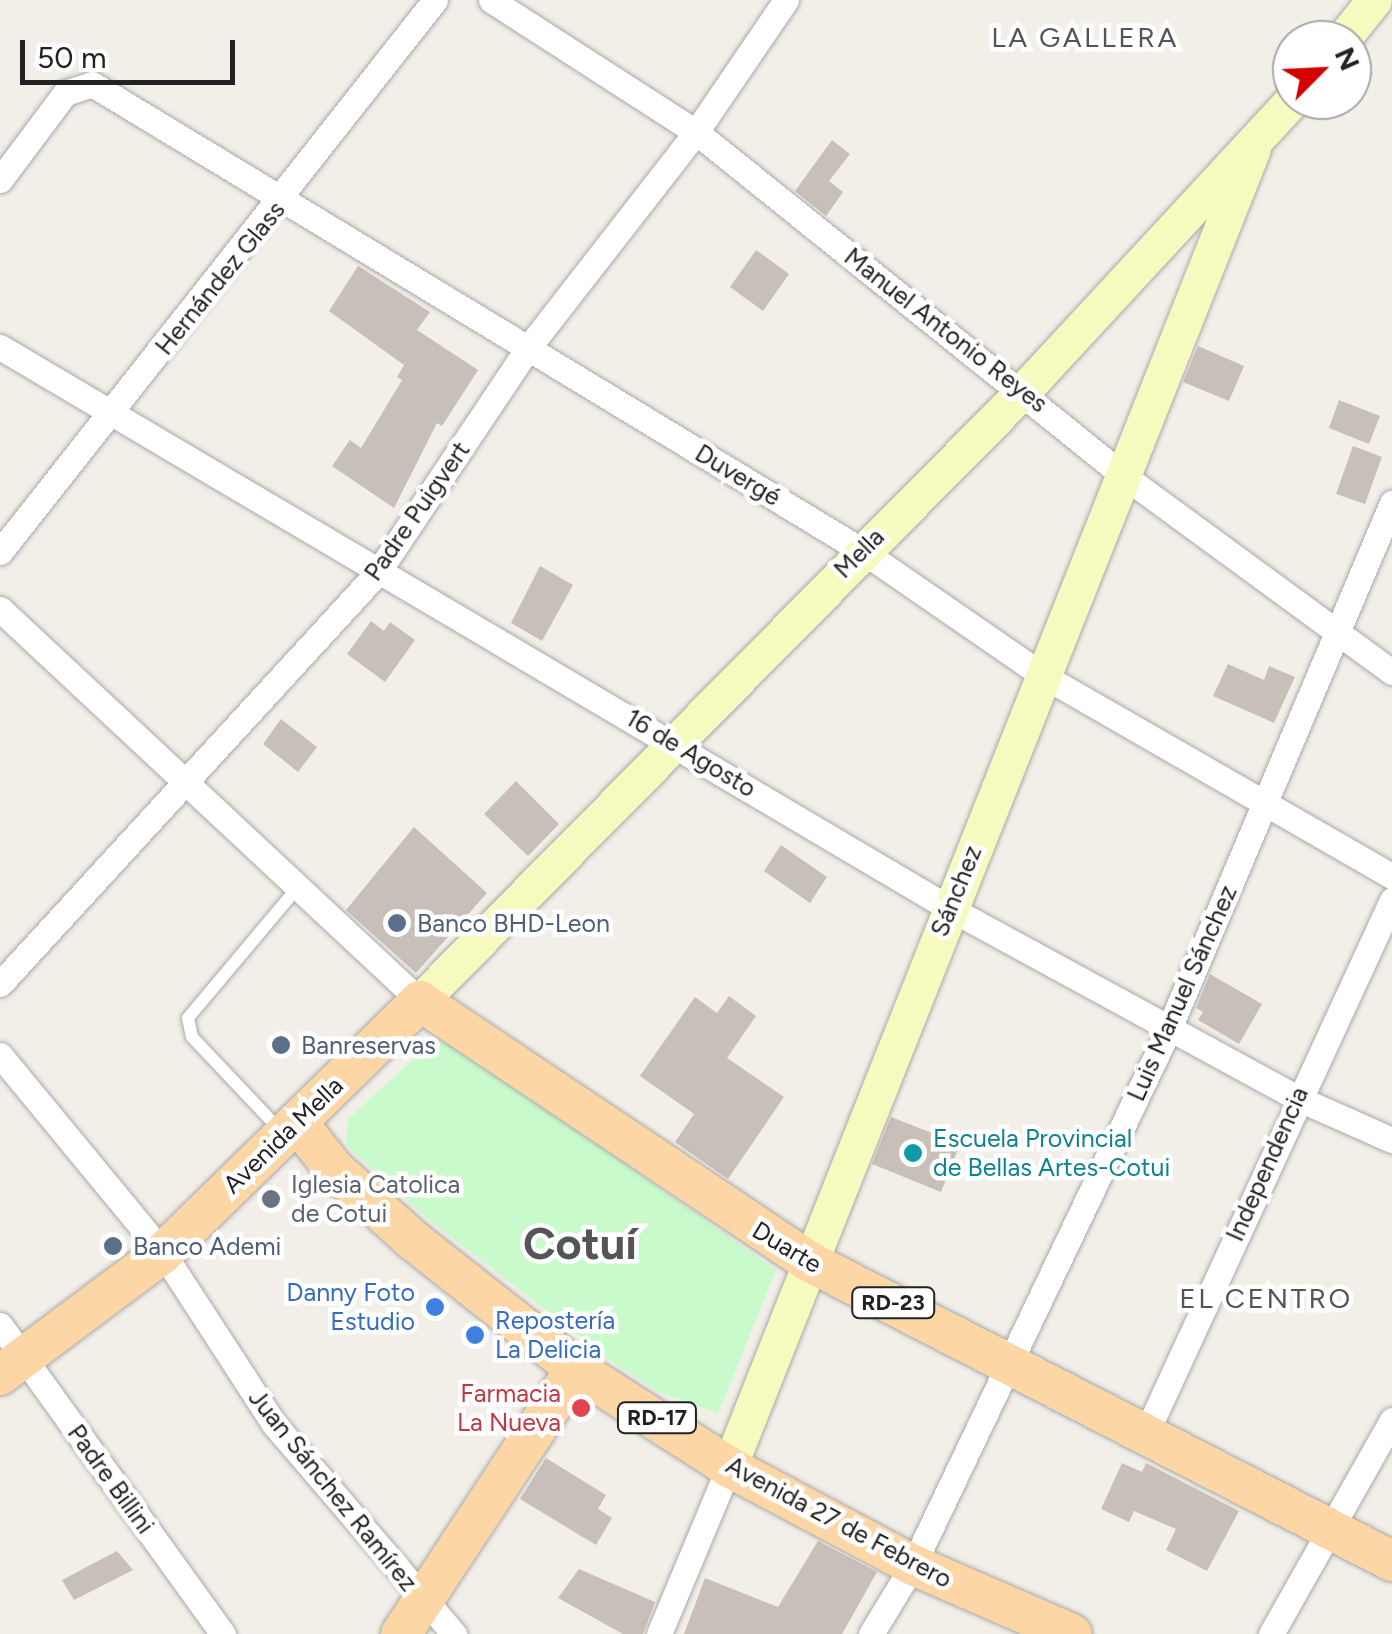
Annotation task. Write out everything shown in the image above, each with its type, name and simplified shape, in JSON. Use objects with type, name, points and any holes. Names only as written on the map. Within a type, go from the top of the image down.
[{"type":"main road","points":[[1360,20],[1378,0],[1392,8]]},
{"type":"main road","name":"Mella","points":[[420,1001],[860,550],[1024,390],[1277,120]]},
{"type":"main road","name":"Sánchez","points":[[729,1467],[1253,149]]},
{"type":"main road","name":"Avenida Mella","points":[[12,1366],[162,1254],[420,1001]]},
{"type":"main road","name":"Duarte","points":[[420,1001],[808,1262],[1007,1358],[1332,1526],[1392,1562]]},
{"type":"main road","name":"Avenida 27 de Febrero","points":[[291,1128],[414,1241],[576,1370],[729,1467],[913,1565],[1072,1634]]},
{"type":"main road","points":[[412,1618],[576,1370]]},
{"type":"street","name":"Hernández Glass","points":[[0,552],[282,201],[435,0]]},
{"type":"street","name":"Manuel Antonio Reyes","points":[[491,0],[696,132],[1024,390],[1124,476],[1392,672]]},
{"type":"street","name":"Padre Puigvert","points":[[0,984],[189,784],[378,572],[528,348],[696,132],[786,0]]},
{"type":"street","name":"Duvergé","points":[[0,180],[65,93],[79,84],[92,84],[860,550],[1042,675],[1392,876]]},
{"type":"street","name":"16 de Agosto","points":[[0,347],[109,415],[674,742],[949,908],[1296,1098],[1392,1140]]},
{"type":"street","name":"Luis Manuel Sánchez","points":[[871,1634],[913,1565],[1007,1358],[1168,1030],[1392,504]]},
{"type":"street","points":[[0,609],[420,1001]]},
{"type":"street","name":"Independencia","points":[[1147,1431],[1296,1098],[1392,900]]},
{"type":"street","name":"Juan Sánchez Ramírez","points":[[0,1055],[162,1254],[274,1424],[412,1618],[454,1634]]},
{"type":"street","name":"Padre Billini","points":[[0,1324],[12,1366],[222,1634]]},
{"type":"street","points":[[1271,1634],[1392,1420]]},
{"type":"street","name":"Sánchez","points":[[658,1634],[729,1467]]},
{"type":"lane","points":[[291,1128],[192,1037],[188,1018],[297,888]]},
{"type":"green space","points":[[441,1034],[776,1270],[718,1413],[661,1393],[614,1363],[428,1219],[346,1145],[348,1119]]},
{"type":"building","points":[[832,140],[850,154],[829,181],[843,192],[826,216],[795,191]]},
{"type":"building","points":[[756,250],[789,274],[763,311],[730,287]]},
{"type":"building","points":[[358,266],[430,312],[417,330],[478,370],[442,426],[437,423],[394,508],[332,466],[350,440],[361,448],[402,380],[397,377],[404,365],[329,311]]},
{"type":"building","points":[[1198,346],[1244,366],[1229,401],[1183,382]]},
{"type":"building","points":[[1339,400],[1380,416],[1369,444],[1329,428]]},
{"type":"building","points":[[1353,446],[1382,457],[1365,504],[1336,494]]},
{"type":"building","points":[[540,566],[573,585],[542,641],[511,623]]},
{"type":"building","points":[[371,621],[384,631],[390,622],[415,640],[385,682],[347,654]]},
{"type":"building","points":[[1228,664],[1264,680],[1269,666],[1295,677],[1274,723],[1213,696]]},
{"type":"building","points":[[281,719],[317,747],[298,772],[263,744]]},
{"type":"building","points":[[516,781],[559,824],[528,856],[484,814]]},
{"type":"building","points":[[414,827],[487,893],[416,973],[346,910]]},
{"type":"building","points":[[781,845],[827,877],[810,903],[764,871]]},
{"type":"building","points":[[1210,974],[1262,1004],[1239,1044],[1198,1020],[1203,1012],[1196,1008]]},
{"type":"building","points":[[729,996],[756,1016],[727,1058],[784,1097],[728,1179],[675,1142],[694,1114],[640,1076],[695,997],[717,1013]]},
{"type":"building","name":"Escuela Provincial de Bellas Artes-Cotui","points":[[891,1117],[960,1144],[941,1192],[872,1164]]},
{"type":"building","points":[[546,1458],[606,1495],[598,1509],[612,1518],[596,1545],[520,1499]]},
{"type":"building","points":[[1122,1463],[1142,1472],[1146,1463],[1239,1511],[1207,1571],[1166,1550],[1176,1529],[1134,1511],[1129,1522],[1101,1509]]},
{"type":"building","points":[[818,1541],[877,1572],[842,1634],[684,1634],[705,1578],[778,1607]]},
{"type":"building","points":[[117,1551],[133,1570],[74,1600],[62,1580]]},
{"type":"building","points":[[579,1569],[655,1602],[643,1634],[623,1634],[558,1598]]},
{"type":"place","name":"Banco BHD-Leon","points":[[397,923]]},
{"type":"place","name":"Banreservas","points":[[281,1045]]},
{"type":"place","name":"Escuela Provincial de Bellas Artes-Cotui","points":[[913,1153]]},
{"type":"place","name":"Iglesia Catolica de Cotui","points":[[271,1199]]},
{"type":"place","name":"Banco Ademi","points":[[113,1246]]},
{"type":"place","name":"Danny Foto Estudio","points":[[435,1307]]},
{"type":"place","name":"Repostería La Delicia","points":[[475,1335]]},
{"type":"place","name":"Farmacia La Nueva","points":[[581,1408]]},
{"type":"district","name":"LA GALLERA","points":[[1085,37]]},
{"type":"district","name":"Cotuí","points":[[580,1244]]},
{"type":"district","name":"EL CENTRO","points":[[1266,1298]]}]
